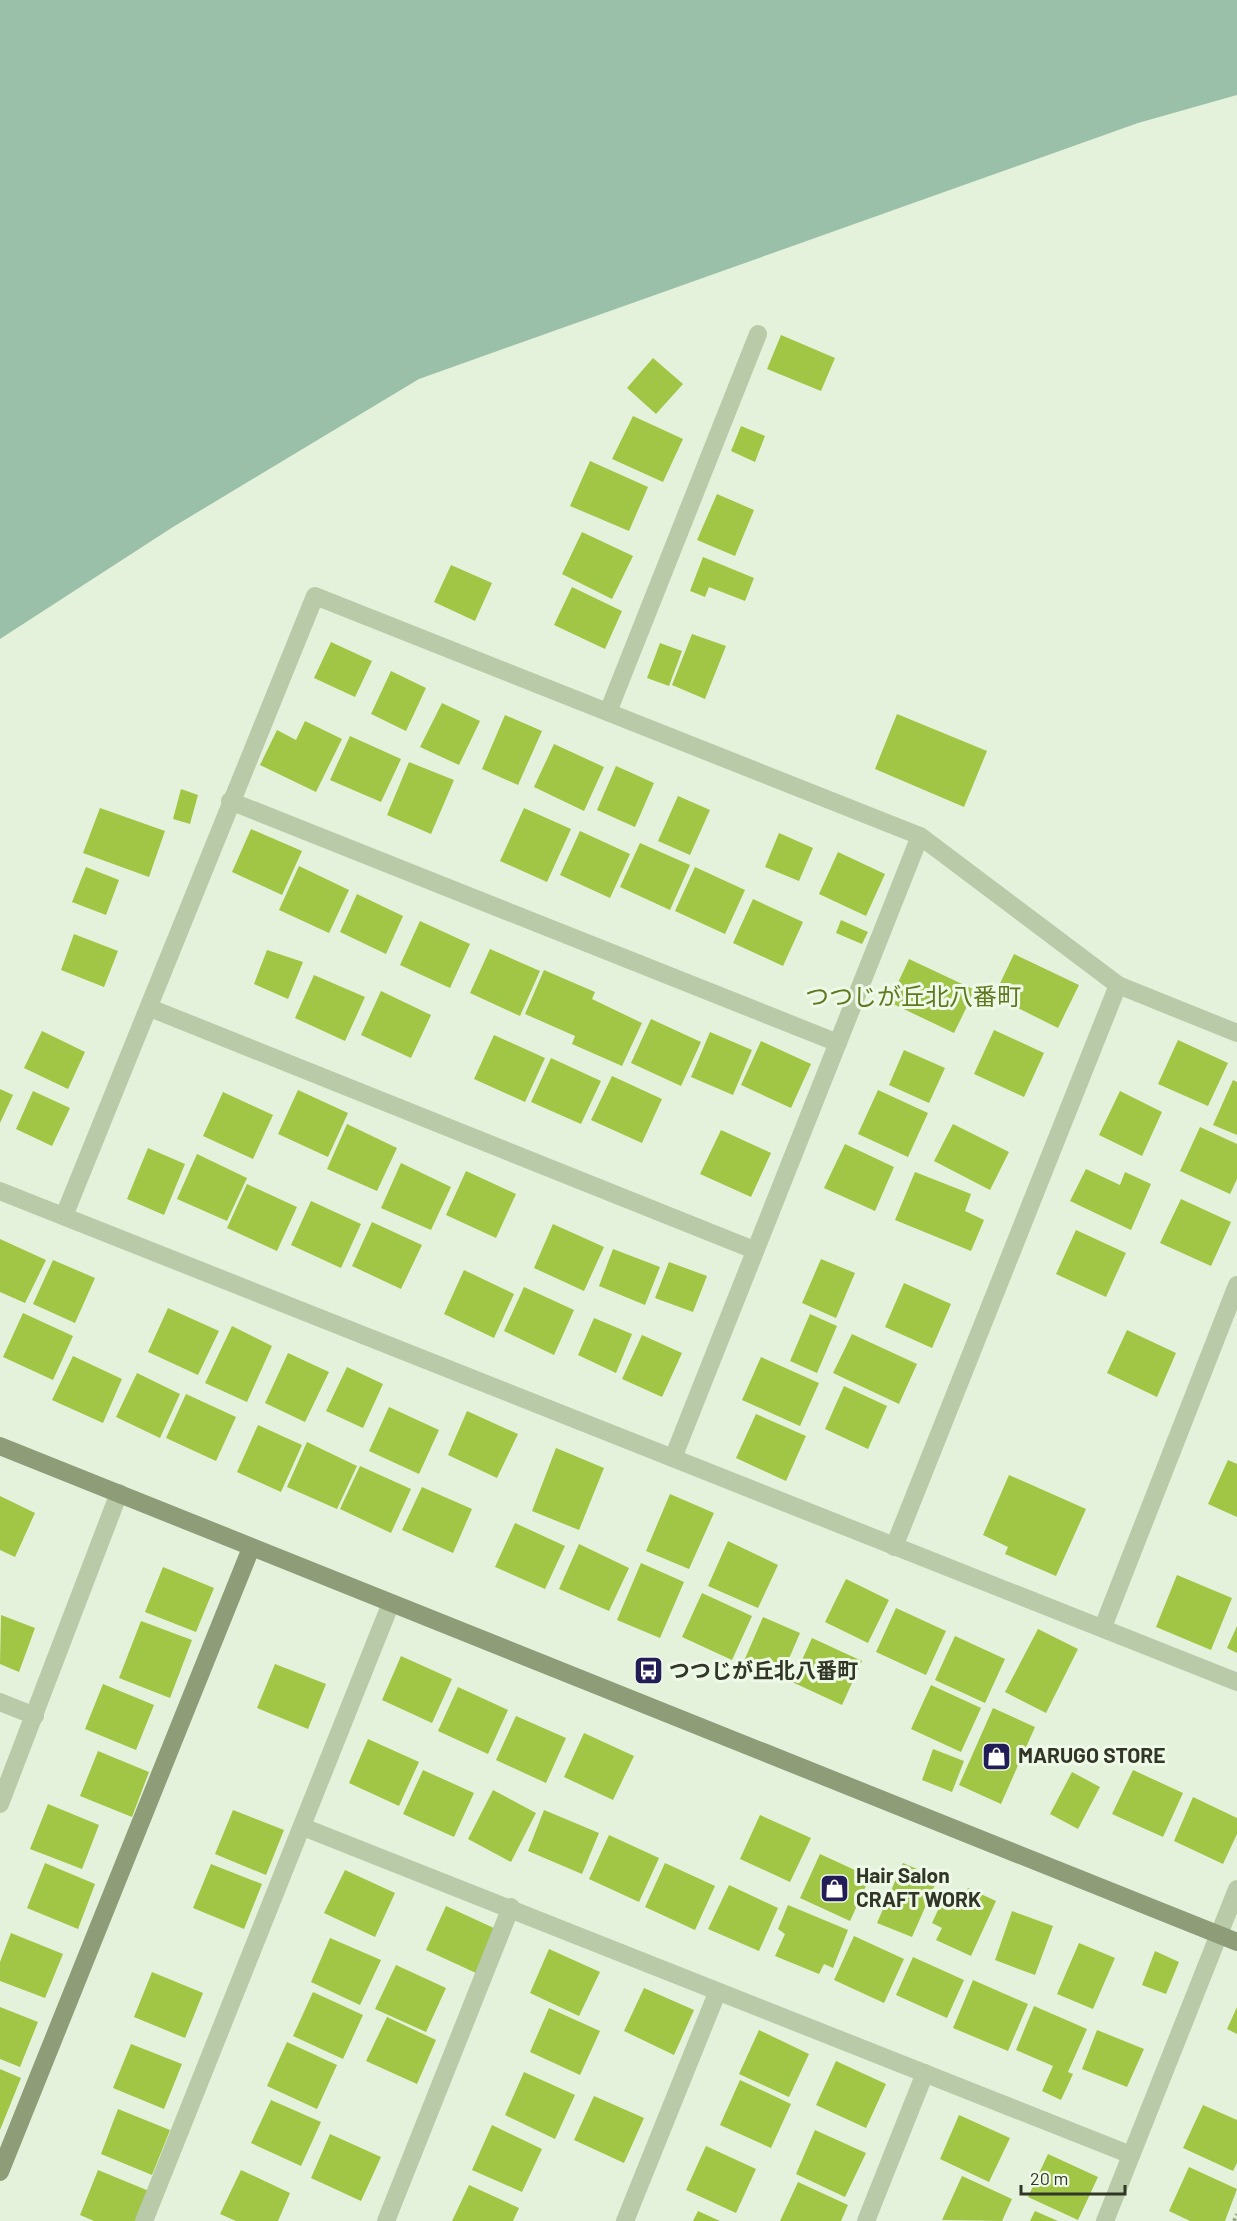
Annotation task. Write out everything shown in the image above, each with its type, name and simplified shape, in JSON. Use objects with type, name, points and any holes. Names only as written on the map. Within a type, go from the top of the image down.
[{"type":"street","points":[[608,712],[758,334]]},
{"type":"street","points":[[64,1216],[150,1008],[230,801],[315,596],[920,836],[1118,986],[1237,1033]]},
{"type":"street","points":[[230,801],[838,1042]]},
{"type":"street","points":[[674,1458],[754,1250],[920,836]]},
{"type":"street","points":[[894,1547],[1118,986]]},
{"type":"street","points":[[150,1008],[754,1250]]},
{"type":"street","points":[[0,1191],[1237,1683]]},
{"type":"street","points":[[1103,1628],[1237,1285]]},
{"type":"street","points":[[0,1446],[1237,1942]]},
{"type":"street","points":[[0,1804],[119,1493]]},
{"type":"street","points":[[0,2172],[251,1548]]},
{"type":"street","points":[[144,2221],[391,1603]]},
{"type":"street","points":[[0,1702],[34,1716]]},
{"type":"street","points":[[303,1827],[511,1907],[717,1993],[1131,2155]]},
{"type":"street","points":[[1105,2221],[1237,1888]]},
{"type":"street","points":[[386,2221],[511,1907]]},
{"type":"street","points":[[625,2221],[717,1993]]},
{"type":"street","points":[[866,2221],[925,2073]]},
{"type":"path","points":[[1234,2221],[1237,2214]]},
{"type":"green space","points":[[0,0],[1237,0],[1237,95],[1138,123],[419,379],[173,527],[0,639]]},
{"type":"building","points":[[781,335],[835,358],[821,391],[767,369]]},
{"type":"building","points":[[653,358],[683,384],[656,414],[627,388]]},
{"type":"building","points":[[633,416],[683,439],[663,482],[612,459]]},
{"type":"building","points":[[741,426],[765,436],[755,462],[731,451]]},
{"type":"building","points":[[590,461],[648,487],[629,531],[570,506]]},
{"type":"building","points":[[717,494],[754,510],[735,556],[697,540]]},
{"type":"building","points":[[582,532],[633,556],[612,599],[562,574]]},
{"type":"building","points":[[703,557],[754,578],[745,601],[709,587],[705,597],[690,591]]},
{"type":"building","points":[[451,565],[492,583],[475,621],[434,602]]},
{"type":"building","points":[[572,587],[622,611],[605,649],[554,625]]},
{"type":"building","points":[[692,634],[726,646],[705,699],[672,685]]},
{"type":"building","points":[[331,642],[372,661],[355,697],[314,678]]},
{"type":"building","points":[[660,643],[682,651],[669,686],[647,678]]},
{"type":"building","points":[[391,671],[426,688],[406,731],[371,714]]},
{"type":"building","points":[[442,703],[480,721],[459,765],[420,747]]},
{"type":"building","points":[[897,714],[987,751],[964,807],[875,769]]},
{"type":"building","points":[[505,715],[542,731],[518,785],[482,769]]},
{"type":"building","points":[[305,721],[342,739],[316,792],[260,765],[277,730],[296,740]]},
{"type":"building","points":[[350,736],[401,759],[381,802],[330,780]]},
{"type":"building","points":[[554,744],[604,767],[584,811],[534,787]]},
{"type":"building","points":[[409,762],[454,780],[431,834],[387,815]]},
{"type":"building","points":[[616,766],[654,783],[635,827],[597,810]]},
{"type":"building","points":[[181,789],[198,795],[190,824],[173,819]]},
{"type":"building","points":[[678,796],[710,810],[690,855],[658,841]]},
{"type":"building","points":[[100,808],[165,831],[149,877],[83,853]]},
{"type":"building","points":[[524,808],[571,829],[547,882],[500,861]]},
{"type":"building","points":[[251,829],[302,851],[282,895],[232,872]]},
{"type":"building","points":[[580,831],[630,854],[610,898],[560,875]]},
{"type":"building","points":[[779,833],[813,848],[799,881],[765,867]]},
{"type":"building","points":[[640,843],[690,865],[670,910],[620,887]]},
{"type":"building","points":[[838,852],[885,874],[866,916],[819,894]]},
{"type":"building","points":[[299,866],[349,890],[329,933],[279,910]]},
{"type":"building","points":[[86,867],[119,880],[106,915],[72,902]]},
{"type":"building","points":[[695,867],[745,890],[725,934],[675,911]]},
{"type":"building","points":[[357,894],[403,916],[386,954],[340,932]]},
{"type":"building","points":[[753,899],[803,922],[783,966],[733,943]]},
{"type":"building","points":[[841,920],[868,932],[862,944],[836,933]]},
{"type":"building","points":[[420,921],[470,944],[450,988],[400,965]]},
{"type":"building","points":[[74,934],[118,951],[104,987],[61,970]]},
{"type":"building","points":[[490,949],[540,971],[520,1016],[470,993]]},
{"type":"building","points":[[267,950],[303,962],[288,999],[254,984]]},
{"type":"building","points":[[1014,954],[1079,985],[1058,1028],[994,996]]},
{"type":"building","points":[[909,959],[975,990],[954,1033],[889,1002]]},
{"type":"building","points":[[544,970],[595,992],[592,999],[642,1023],[622,1066],[572,1044],[575,1036],[525,1014]]},
{"type":"building","points":[[314,975],[365,997],[345,1041],[295,1018]]},
{"type":"building","points":[[381,991],[431,1015],[411,1058],[361,1035]]},
{"type":"building","points":[[651,1019],[701,1042],[681,1086],[631,1063]]},
{"type":"building","points":[[994,1030],[1044,1053],[1024,1097],[974,1074]]},
{"type":"building","points":[[42,1031],[85,1052],[68,1089],[24,1068]]},
{"type":"building","points":[[710,1032],[752,1050],[733,1095],[691,1077]]},
{"type":"building","points":[[494,1035],[545,1058],[525,1102],[474,1079]]},
{"type":"building","points":[[1178,1040],[1228,1063],[1208,1106],[1158,1084]]},
{"type":"building","points":[[761,1041],[811,1064],[791,1108],[741,1085]]},
{"type":"building","points":[[904,1050],[945,1068],[929,1103],[889,1085]]},
{"type":"building","points":[[551,1058],[601,1081],[581,1124],[531,1102]]},
{"type":"building","points":[[612,1076],[662,1099],[642,1143],[591,1120]]},
{"type":"building","points":[[1233,1080],[1237,1082],[1237,1135],[1213,1125]]},
{"type":"building","points":[[0,1089],[13,1095],[0,1123]]},
{"type":"building","points":[[298,1090],[348,1113],[328,1157],[278,1134]]},
{"type":"building","points":[[878,1090],[928,1113],[908,1157],[858,1134]]},
{"type":"building","points":[[33,1091],[70,1108],[52,1146],[16,1129]]},
{"type":"building","points":[[1120,1091],[1162,1112],[1142,1156],[1099,1135]]},
{"type":"building","points":[[223,1092],[273,1115],[253,1159],[203,1136]]},
{"type":"building","points":[[347,1124],[397,1148],[377,1191],[327,1169]]},
{"type":"building","points":[[953,1124],[1009,1152],[990,1190],[934,1161]]},
{"type":"building","points":[[1200,1127],[1237,1144],[1237,1179],[1230,1194],[1180,1171]]},
{"type":"building","points":[[721,1130],[771,1153],[751,1197],[700,1174]]},
{"type":"building","points":[[845,1144],[894,1167],[875,1211],[824,1188]]},
{"type":"building","points":[[148,1148],[185,1164],[164,1215],[127,1199]]},
{"type":"building","points":[[197,1154],[247,1178],[227,1221],[177,1199]]},
{"type":"building","points":[[401,1163],[451,1187],[431,1230],[381,1208]]},
{"type":"building","points":[[1086,1169],[1120,1185],[1125,1172],[1151,1184],[1131,1230],[1070,1201]]},
{"type":"building","points":[[466,1171],[516,1194],[496,1238],[446,1215]]},
{"type":"building","points":[[915,1172],[971,1194],[965,1211],[984,1220],[971,1251],[895,1220]]},
{"type":"building","points":[[247,1184],[297,1207],[277,1251],[227,1228]]},
{"type":"building","points":[[1181,1199],[1231,1222],[1211,1266],[1160,1243]]},
{"type":"building","points":[[311,1201],[361,1224],[341,1268],[291,1245]]},
{"type":"building","points":[[372,1222],[422,1245],[401,1289],[352,1266]]},
{"type":"building","points":[[553,1224],[604,1247],[584,1291],[534,1268]]},
{"type":"building","points":[[1076,1230],[1126,1253],[1106,1297],[1056,1274]]},
{"type":"building","points":[[0,1239],[46,1260],[25,1303],[0,1292]]},
{"type":"building","points":[[613,1249],[660,1267],[645,1305],[599,1286]]},
{"type":"building","points":[[821,1259],[855,1273],[836,1318],[802,1303]]},
{"type":"building","points":[[53,1260],[95,1278],[75,1323],[33,1304]]},
{"type":"building","points":[[669,1262],[707,1276],[693,1312],[655,1298]]},
{"type":"building","points":[[464,1270],[514,1294],[494,1338],[444,1314]]},
{"type":"building","points":[[904,1283],[951,1304],[932,1348],[885,1327]]},
{"type":"building","points":[[524,1287],[574,1310],[554,1355],[504,1331]]},
{"type":"building","points":[[168,1308],[219,1331],[198,1375],[148,1352]]},
{"type":"building","points":[[23,1313],[73,1336],[53,1380],[3,1357]]},
{"type":"building","points":[[810,1314],[837,1326],[817,1373],[790,1361]]},
{"type":"building","points":[[594,1318],[632,1334],[616,1373],[578,1355]]},
{"type":"building","points":[[232,1326],[272,1346],[247,1402],[205,1383]]},
{"type":"building","points":[[1127,1330],[1176,1353],[1157,1397],[1107,1373]]},
{"type":"building","points":[[852,1334],[917,1364],[899,1404],[833,1373]]},
{"type":"building","points":[[642,1335],[682,1353],[662,1397],[622,1379]]},
{"type":"building","points":[[288,1353],[329,1372],[305,1422],[265,1403]]},
{"type":"building","points":[[73,1356],[122,1379],[103,1423],[52,1400]]},
{"type":"building","points":[[761,1357],[819,1383],[800,1426],[742,1400]]},
{"type":"building","points":[[347,1367],[383,1384],[363,1428],[326,1411]]},
{"type":"building","points":[[137,1373],[180,1394],[160,1438],[116,1417]]},
{"type":"building","points":[[844,1386],[887,1406],[868,1449],[825,1429]]},
{"type":"building","points":[[186,1394],[236,1417],[216,1461],[166,1438]]},
{"type":"building","points":[[389,1407],[439,1430],[419,1474],[369,1451]]},
{"type":"building","points":[[467,1411],[518,1434],[497,1478],[448,1455]]},
{"type":"building","points":[[756,1414],[806,1436],[786,1481],[736,1458]]},
{"type":"building","points":[[258,1425],[302,1445],[281,1492],[237,1472]]},
{"type":"building","points":[[307,1442],[357,1466],[337,1509],[287,1487]]},
{"type":"building","points":[[556,1448],[604,1468],[579,1530],[532,1511]]},
{"type":"building","points":[[1228,1460],[1237,1464],[1237,1517],[1208,1504]]},
{"type":"building","points":[[360,1466],[411,1489],[391,1533],[340,1509]]},
{"type":"building","points":[[1009,1475],[1086,1509],[1056,1576],[1005,1554],[1008,1547],[983,1535]]},
{"type":"building","points":[[422,1487],[472,1509],[453,1553],[402,1530]]},
{"type":"building","points":[[670,1494],[714,1513],[689,1569],[646,1551]]},
{"type":"building","points":[[0,1496],[35,1513],[15,1557],[0,1550]]},
{"type":"building","points":[[515,1523],[565,1546],[545,1589],[495,1567]]},
{"type":"building","points":[[728,1541],[778,1565],[758,1608],[708,1586]]},
{"type":"building","points":[[579,1544],[629,1568],[609,1611],[559,1589]]},
{"type":"building","points":[[641,1563],[684,1582],[660,1638],[617,1620]]},
{"type":"building","points":[[163,1567],[214,1588],[196,1632],[145,1612]]},
{"type":"building","points":[[1177,1575],[1232,1598],[1211,1650],[1156,1627]]},
{"type":"building","points":[[846,1579],[889,1600],[868,1643],[825,1622]]},
{"type":"building","points":[[702,1593],[752,1616],[732,1660],[682,1637]]},
{"type":"building","points":[[896,1608],[946,1631],[926,1675],[876,1652]]},
{"type":"building","points":[[1,1615],[35,1628],[19,1672],[0,1664]]},
{"type":"building","points":[[763,1617],[800,1633],[781,1677],[744,1661]]},
{"type":"building","points":[[141,1621],[192,1640],[170,1698],[119,1678]]},
{"type":"building","points":[[1237,1626],[1237,1653],[1227,1648]]},
{"type":"building","points":[[1038,1629],[1078,1649],[1046,1713],[1005,1692]]},
{"type":"building","points":[[955,1636],[1005,1659],[985,1703],[935,1680]]},
{"type":"building","points":[[812,1638],[862,1661],[842,1705],[792,1682]]},
{"type":"building","points":[[401,1656],[452,1679],[432,1723],[382,1700]]},
{"type":"building","points":[[275,1664],[326,1684],[308,1729],[257,1708]]},
{"type":"building","points":[[103,1684],[154,1705],[136,1750],[85,1729]]},
{"type":"building","points":[[931,1685],[981,1708],[961,1752],[911,1729]]},
{"type":"building","points":[[458,1687],[508,1710],[488,1754],[438,1731]]},
{"type":"building","name":"MARUGO STORE","points":[[993,1708],[1035,1727],[1001,1804],[959,1785]]},
{"type":"building","points":[[516,1716],[566,1738],[546,1783],[496,1760]]},
{"type":"building","points":[[584,1733],[634,1756],[613,1800],[564,1777]]},
{"type":"building","points":[[368,1739],[419,1762],[399,1806],[349,1783]]},
{"type":"building","points":[[933,1749],[964,1761],[952,1792],[922,1780]]},
{"type":"building","points":[[98,1751],[149,1772],[132,1817],[80,1796]]},
{"type":"building","points":[[423,1770],[474,1793],[454,1837],[403,1814]]},
{"type":"building","points":[[1133,1770],[1183,1793],[1163,1837],[1112,1814]]},
{"type":"building","points":[[1072,1772],[1100,1787],[1078,1829],[1050,1814]]},
{"type":"building","points":[[493,1790],[536,1813],[511,1862],[468,1839]]},
{"type":"building","points":[[1193,1797],[1237,1818],[1237,1834],[1223,1864],[1174,1841]]},
{"type":"building","points":[[48,1804],[99,1825],[82,1869],[30,1849]]},
{"type":"building","points":[[233,1810],[284,1830],[266,1875],[215,1854]]},
{"type":"building","points":[[544,1810],[599,1833],[582,1874],[528,1851]]},
{"type":"building","points":[[760,1815],[811,1838],[790,1882],[740,1859]]},
{"type":"building","points":[[609,1835],[659,1858],[639,1902],[589,1879]]},
{"type":"building","name":"Hair Salon CRAFT WORK","points":[[820,1854],[870,1877],[850,1921],[800,1898]]},
{"type":"building","points":[[45,1863],[95,1884],[78,1929],[27,1908]]},
{"type":"building","points":[[665,1863],[715,1886],[695,1930],[645,1907]]},
{"type":"building","points":[[903,1863],[938,1878],[912,1937],[877,1923]]},
{"type":"building","points":[[211,1864],[262,1884],[244,1929],[193,1908]]},
{"type":"building","points":[[345,1870],[395,1893],[375,1937],[324,1913]]},
{"type":"building","points":[[729,1885],[778,1908],[759,1951],[708,1929]]},
{"type":"building","points":[[968,1888],[996,1901],[971,1956],[936,1940],[942,1928],[932,1923],[945,1895],[961,1902]]},
{"type":"building","points":[[788,1905],[848,1930],[833,1968],[824,1964],[819,1974],[775,1956],[785,1934],[778,1929]]},
{"type":"building","points":[[446,1906],[496,1929],[476,1973],[426,1950]]},
{"type":"building","points":[[1012,1911],[1053,1926],[1035,1975],[995,1960]]},
{"type":"building","points":[[11,1933],[63,1954],[45,1998],[0,1981],[0,1962]]},
{"type":"building","points":[[854,1936],[904,1959],[884,2003],[834,1980]]},
{"type":"building","points":[[330,1938],[381,1960],[360,2005],[311,1982]]},
{"type":"building","points":[[1079,1943],[1115,1958],[1093,2009],[1057,1994]]},
{"type":"building","points":[[549,1949],[600,1972],[579,2016],[530,1993]]},
{"type":"building","points":[[1155,1951],[1179,1962],[1166,1994],[1142,1985]]},
{"type":"building","points":[[913,1957],[964,1980],[947,2018],[896,1995]]},
{"type":"building","points":[[396,1965],[446,1988],[426,2032],[375,2009]]},
{"type":"building","points":[[152,1972],[203,1993],[185,2038],[134,2017]]},
{"type":"building","points":[[973,1980],[1028,2004],[1008,2051],[953,2028]]},
{"type":"building","points":[[644,1988],[694,2010],[674,2055],[624,2031]]},
{"type":"building","points":[[313,1992],[363,2015],[343,2059],[293,2036]]},
{"type":"building","points":[[1034,2006],[1087,2029],[1068,2072],[1073,2074],[1061,2100],[1042,2091],[1053,2066],[1016,2050]]},
{"type":"building","points":[[0,2007],[38,2022],[20,2067],[0,2059]]},
{"type":"building","points":[[1237,2007],[1237,2034],[1227,2029]]},
{"type":"building","points":[[549,2008],[600,2031],[580,2075],[530,2052]]},
{"type":"building","points":[[387,2017],[436,2040],[417,2084],[366,2061]]},
{"type":"building","points":[[759,2030],[809,2054],[789,2097],[739,2074]]},
{"type":"building","points":[[1097,2030],[1144,2049],[1127,2087],[1082,2069]]},
{"type":"building","points":[[287,2042],[337,2065],[317,2109],[267,2086]]},
{"type":"building","points":[[131,2044],[182,2064],[164,2109],[113,2088]]},
{"type":"building","points":[[836,2061],[886,2084],[866,2128],[816,2105]]},
{"type":"building","points":[[0,2069],[21,2078],[0,2130]]},
{"type":"building","points":[[524,2072],[575,2095],[555,2139],[505,2115]]},
{"type":"building","points":[[740,2080],[791,2104],[771,2148],[720,2125]]},
{"type":"building","points":[[594,2096],[644,2118],[624,2163],[574,2140]]},
{"type":"building","points":[[271,2100],[321,2122],[301,2166],[251,2143]]},
{"type":"building","points":[[1203,2105],[1237,2120],[1237,2163],[1233,2171],[1183,2148]]},
{"type":"building","points":[[118,2109],[170,2130],[152,2175],[101,2154]]},
{"type":"building","points":[[959,2115],[1010,2138],[989,2182],[940,2159]]},
{"type":"building","points":[[492,2125],[542,2149],[522,2192],[472,2170]]},
{"type":"building","points":[[815,2130],[866,2153],[845,2197],[796,2174]]},
{"type":"building","points":[[330,2134],[381,2157],[361,2201],[311,2178]]},
{"type":"building","points":[[706,2146],[756,2169],[736,2213],[686,2190]]},
{"type":"building","points":[[1048,2154],[1098,2177],[1078,2220],[1028,2197]]},
{"type":"building","points":[[1189,2167],[1237,2189],[1225,2221],[1190,2221],[1169,2211]]},
{"type":"building","points":[[98,2170],[149,2191],[137,2221],[94,2221],[80,2215]]},
{"type":"building","points":[[241,2170],[290,2193],[278,2221],[236,2221],[220,2214]]},
{"type":"building","points":[[962,2176],[1012,2199],[1002,2221],[942,2220]]},
{"type":"building","points":[[798,2182],[848,2205],[841,2221],[780,2221]]},
{"type":"building","points":[[469,2185],[519,2208],[513,2221],[452,2221]]},
{"type":"building","points":[[698,2211],[720,2221],[693,2221]]},
{"type":"building","points":[[1035,2211],[1058,2221],[1030,2221]]},
{"type":"place","name":"つつじが丘北八番町","points":[[648,1671]]},
{"type":"place","name":"MARUGO STORE","points":[[997,1756]]},
{"type":"place","name":"Hair Salon CRAFT WORK","points":[[835,1888]]},
{"type":"district","name":"つつじが丘北八番町","points":[[913,997]]}]
